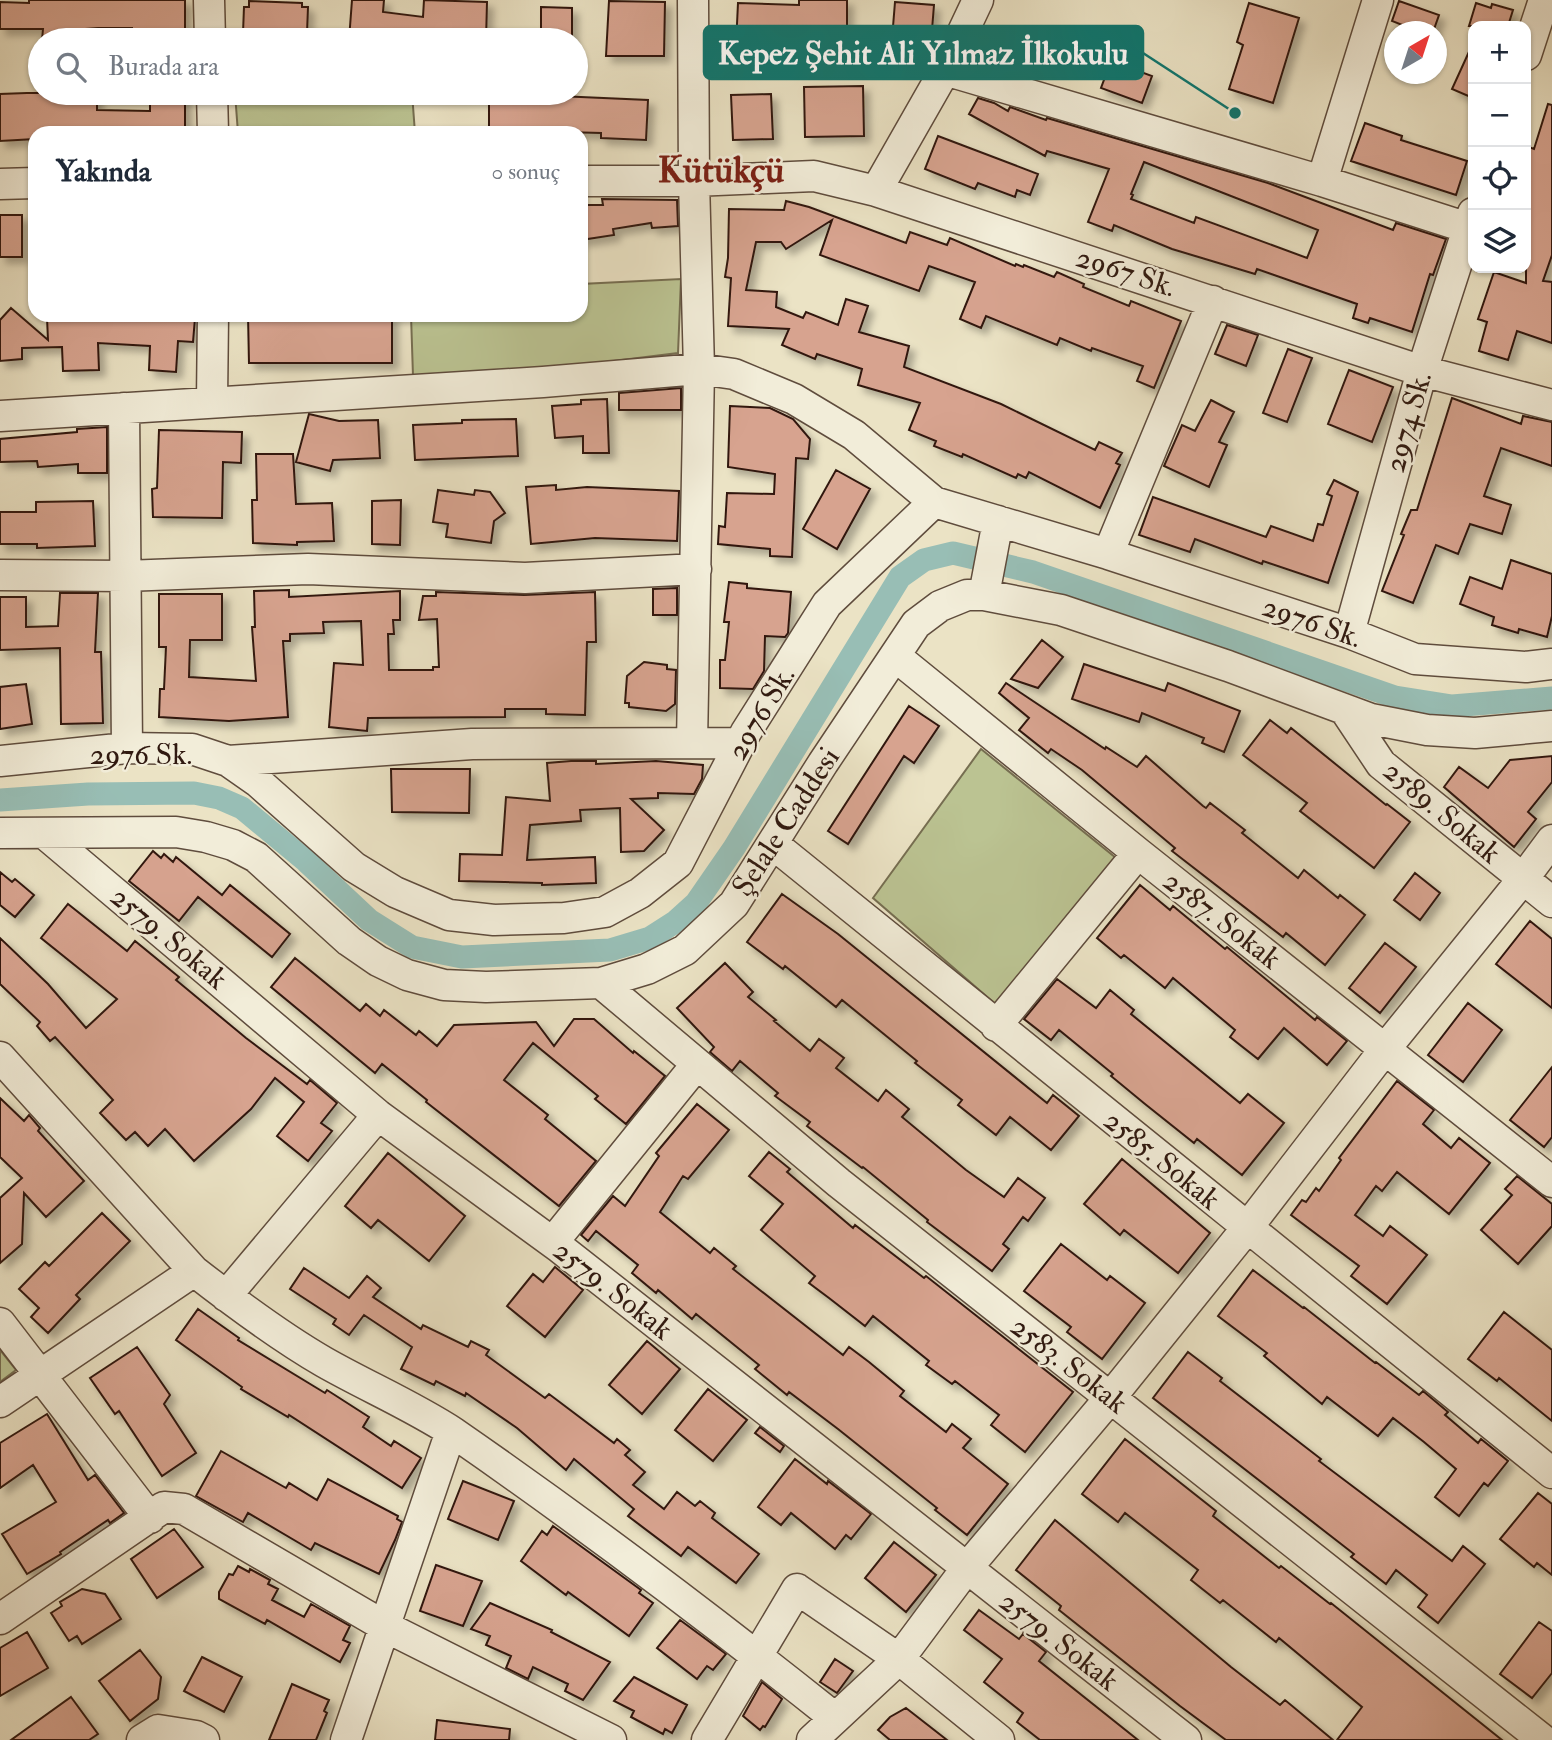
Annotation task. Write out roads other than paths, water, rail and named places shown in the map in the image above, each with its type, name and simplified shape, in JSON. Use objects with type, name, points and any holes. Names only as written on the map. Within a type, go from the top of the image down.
[{"type":"street","points":[[209,0],[210,28]]},
{"type":"street","points":[[692,743],[699,369],[693,0]]},
{"type":"street","points":[[876,191],[945,70],[978,0]]},
{"type":"street","points":[[1322,181],[1378,0]]},
{"type":"street","points":[[1531,40],[1544,0]]},
{"type":"street","points":[[945,70],[1322,181],[1468,219]]},
{"type":"street","points":[[212,105],[213,126]]},
{"type":"street","name":"2967 Sk.","points":[[588,181],[694,181],[814,176],[876,191],[1422,371],[1552,405]]},
{"type":"street","points":[[0,184],[28,183]]},
{"type":"street","name":"2974 Sk.","points":[[1349,633],[1422,371],[1468,229]]},
{"type":"street","points":[[1108,554],[1213,301]]},
{"type":"street","points":[[212,401],[213,322]]},
{"type":"street","points":[[0,416],[543,382],[699,369],[734,374],[794,399],[853,435],[934,502]]},
{"type":"street","points":[[124,408],[127,748]]},
{"type":"street","name":"2976 Sk.","points":[[0,761],[127,748],[192,748],[228,761],[258,782],[354,867],[394,892],[449,915],[494,920],[564,918],[605,912],[640,893],[678,863],[740,743],[827,604],[934,502],[996,529],[1108,554],[1349,633],[1415,659],[1526,667],[1552,664]]},
{"type":"street","points":[[986,582],[996,529]]},
{"type":"street","points":[[0,575],[125,576],[308,569],[525,578],[696,569]]},
{"type":"street","name":"Şelale Caddesi","points":[[0,833],[176,832],[233,845],[256,857],[349,941],[378,961],[407,975],[444,985],[486,987],[601,982],[647,969],[685,950],[734,904],[823,763],[916,624],[940,606],[967,595],[986,582],[1371,719],[1427,730],[1475,733],[1552,726]]},
{"type":"street","name":"2587. Sokak","points":[[895,656],[1552,1182]]},
{"type":"street","name":"2589. Sokak","points":[[1345,710],[1381,764],[1552,902]]},
{"type":"street","points":[[228,761],[472,744],[740,743]]},
{"type":"street","name":"2579. Sokak","points":[[45,834],[378,1115],[553,1242],[1186,1740]]},
{"type":"street","points":[[812,1740],[899,1659],[966,1569],[1111,1398],[1552,840]]},
{"type":"street","name":"2585. Sokak","points":[[773,845],[1552,1473]]},
{"type":"street","points":[[996,1026],[1138,853]]},
{"type":"street","name":"2583. Sokak","points":[[601,982],[839,1183],[1543,1740]]},
{"type":"street","points":[[0,1057],[194,1271],[226,1296],[321,1360],[451,1432],[631,1561],[757,1655],[835,1718]]},
{"type":"street","points":[[553,1242],[697,1064]]},
{"type":"street","points":[[226,1296],[378,1115]]},
{"type":"street","points":[[0,1402],[194,1271]]},
{"type":"street","points":[[0,1323],[150,1518]]},
{"type":"street","points":[[346,1740],[451,1432]]},
{"type":"street","points":[[0,1619],[164,1507],[184,1509],[386,1627],[611,1740]]},
{"type":"street","points":[[707,1740],[797,1589],[899,1659],[999,1740]]},
{"type":"street","points":[[142,1740],[158,1730],[196,1736],[204,1740]]},
{"type":"waterway","points":[[0,800],[88,794],[194,793],[219,798],[242,808],[306,861],[369,920],[412,947],[462,957],[610,950],[650,938],[675,922],[696,903],[734,848],[900,577],[924,560],[953,553],[1033,572],[1395,697],[1452,706],[1552,698]]},
{"type":"place","name":"Kepez Şehit Ali Yılmaz İlkokulu","points":[[1235,113]]},
{"type":"district","name":"Kütükçü","points":[[721,170]]}]
